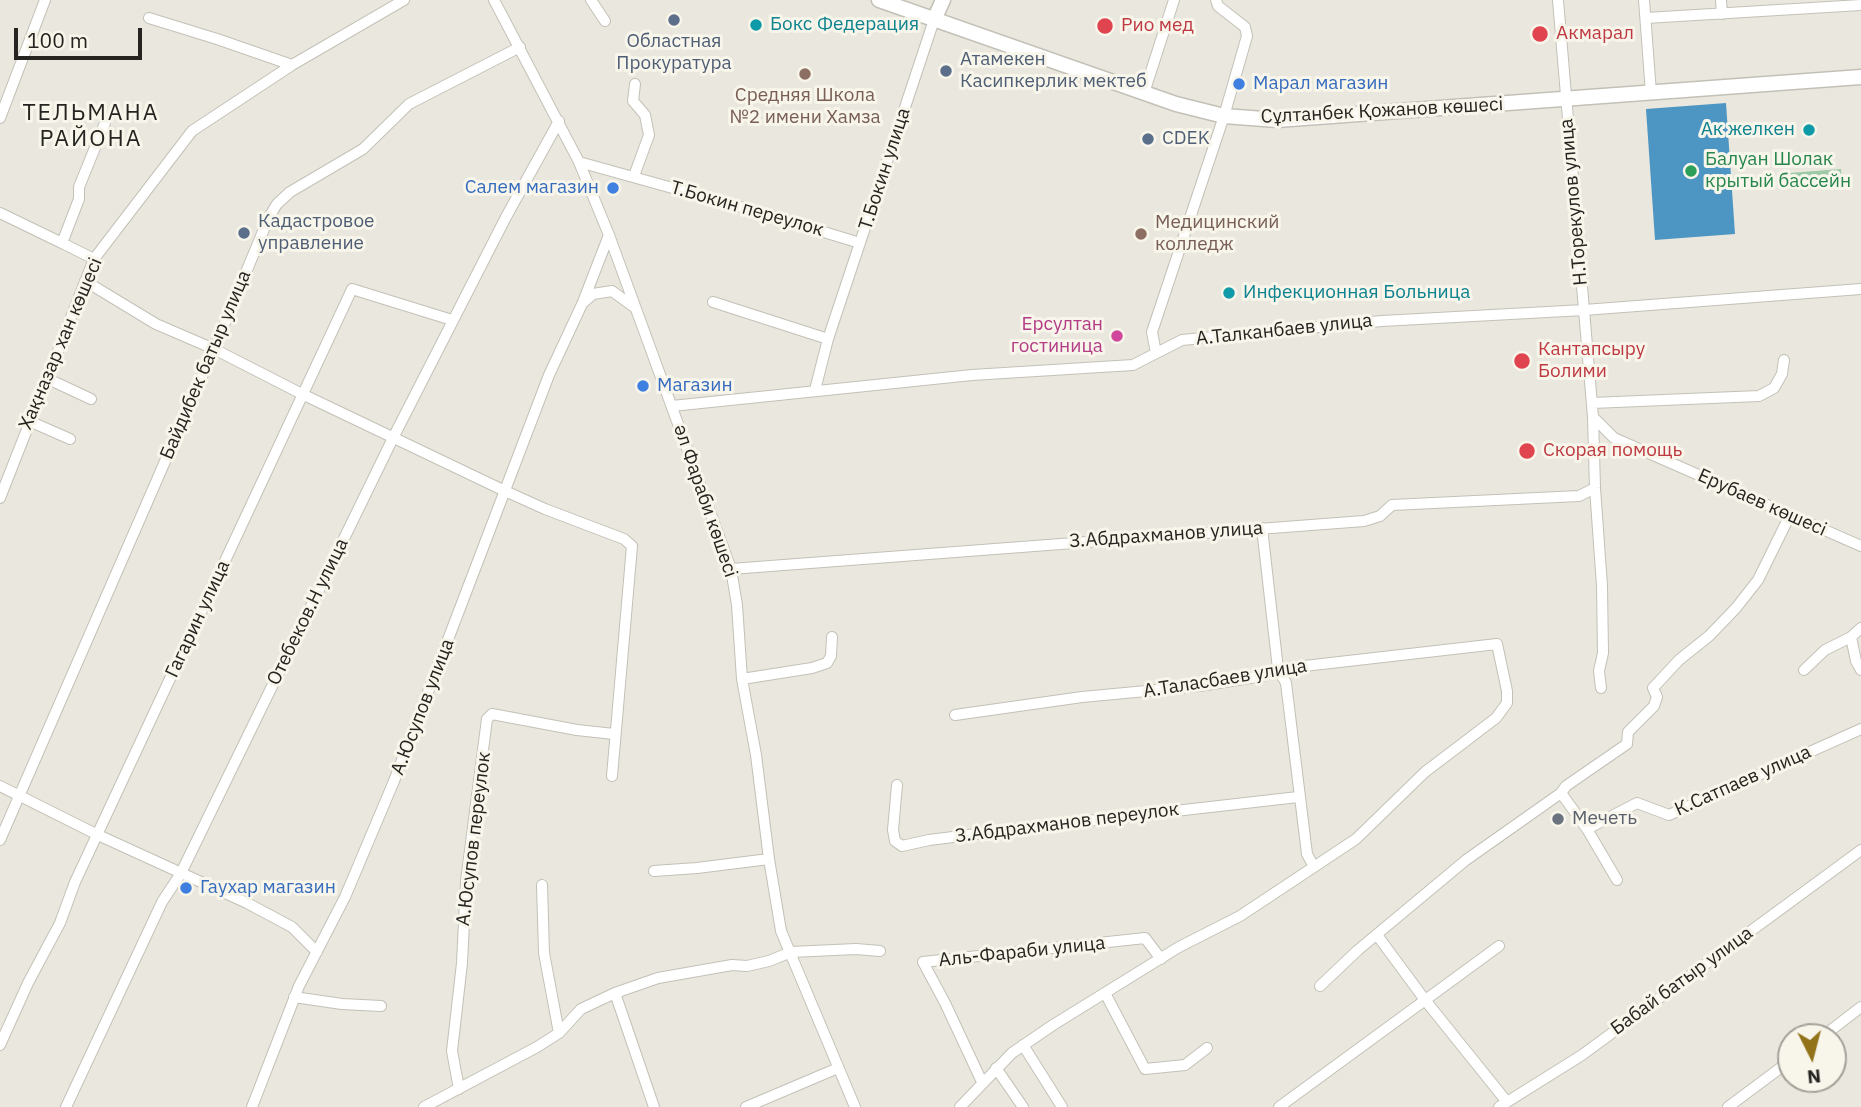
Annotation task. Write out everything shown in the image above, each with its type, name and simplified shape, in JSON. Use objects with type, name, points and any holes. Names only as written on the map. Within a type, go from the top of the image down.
[{"type":"main road","name":"Сұлтанбек Қожанов көшесі","points":[[880,0],[1144,93],[1223,116],[1277,120],[1861,77]]},
{"type":"main road","name":"Т.Бокин улица","points":[[934,20],[943,0]]},
{"type":"street","points":[[0,118],[45,0]]},
{"type":"street","name":"Хақназар хан көшесі","points":[[0,498],[94,259],[192,131],[292,65],[404,0]]},
{"type":"street","name":"әл Фараби көшесі","points":[[494,0],[559,121],[609,234],[731,569],[737,605],[742,679],[756,755],[781,931],[855,1107]]},
{"type":"street","points":[[591,0],[605,21]]},
{"type":"street","points":[[1144,93],[1174,0]]},
{"type":"street","points":[[1156,353],[1152,332],[1247,36],[1245,27],[1218,6],[1216,0]]},
{"type":"street","name":"Н.Торекулов улица","points":[[1558,0],[1593,417],[1602,586],[1603,653],[1599,671],[1601,688]]},
{"type":"street","points":[[1644,0],[1651,93]]},
{"type":"street","points":[[1721,0],[1722,14]]},
{"type":"street","points":[[1646,18],[1861,5]]},
{"type":"street","points":[[149,18],[292,65]]},
{"type":"street","name":"Т.Бокин улица","points":[[815,390],[828,339],[934,20]]},
{"type":"street","name":"Байдибек батыр улица","points":[[0,840],[269,217],[277,204],[290,192],[363,149],[409,104],[520,47]]},
{"type":"street","points":[[579,162],[635,176],[649,135],[645,115],[633,101],[635,84]]},
{"type":"street","name":"Отебеков.Н улица","points":[[66,1107],[162,902],[181,873],[452,320],[559,121]]},
{"type":"street","points":[[62,243],[79,199],[79,187],[105,123]]},
{"type":"street","name":"Т.Бокин переулок","points":[[635,176],[860,243]]},
{"type":"street","points":[[0,213],[94,259]]},
{"type":"street","name":"А.Юсупов улица","points":[[252,1107],[294,997],[345,897],[394,781],[548,375],[583,302],[609,234]]},
{"type":"street","points":[[85,281],[156,324],[214,349],[505,491],[624,539],[632,545],[612,775]]},
{"type":"street","name":"Гагарин улица","points":[[0,1045],[28,983],[60,923],[75,882],[352,289],[452,320]]},
{"type":"street","name":"А.Талканбаев улица","points":[[672,406],[972,375],[1133,365],[1182,340],[1382,321],[1584,310],[1861,289]]},
{"type":"street","points":[[583,302],[593,294],[612,291],[636,309]]},
{"type":"street","points":[[713,302],[828,339]]},
{"type":"street","points":[[1592,403],[1759,396],[1774,388],[1782,374],[1784,360]]},
{"type":"street","points":[[46,378],[91,399]]},
{"type":"street","name":"Ерубаев көшесі","points":[[1593,417],[1614,438],[1861,546]]},
{"type":"street","points":[[29,421],[70,439]]},
{"type":"street","name":"З.Абдрахманов улица","points":[[731,569],[1364,521],[1380,516],[1392,505],[1579,496],[1595,488]]},
{"type":"street","points":[[1320,986],[1377,934],[1466,860],[1627,744],[1628,732],[1654,706],[1657,697],[1653,688],[1660,679],[1737,608],[1758,580],[1790,515]]},
{"type":"street","points":[[960,1107],[996,1068],[1023,1045],[1161,959],[1240,916],[1314,867],[1307,854],[1298,797],[1286,683],[1278,669],[1262,528]]},
{"type":"street","points":[[1804,670],[1825,650],[1851,637],[1861,628]]},
{"type":"street","points":[[742,679],[813,668],[827,663],[831,656],[832,637]]},
{"type":"street","points":[[1851,637],[1856,661],[1861,670]]},
{"type":"street","name":"А.Таласбаев улица","points":[[954,715],[1082,697],[1200,686],[1263,676],[1278,669],[1497,644],[1507,703],[1496,718],[1425,772],[1356,839],[1314,867]]},
{"type":"street","name":"А.Юсупов переулок","points":[[459,1089],[452,1051],[462,963],[466,881],[487,719],[492,714],[614,734]]},
{"type":"street","name":"К.Сатпаев улица","points":[[1587,829],[1637,803],[1669,814],[1861,729]]},
{"type":"street","name":"З.Абдрахманов переулок","points":[[897,785],[893,830],[895,842],[902,846],[1017,829],[1298,797]]},
{"type":"street","points":[[0,786],[97,835],[247,903],[292,928],[317,951]]},
{"type":"street","points":[[1561,793],[1587,829],[1617,880]]},
{"type":"street","name":"Бабай батыр улица","points":[[1511,1103],[1582,1055],[1861,850]]},
{"type":"street","points":[[654,871],[769,859]]},
{"type":"street","points":[[542,885],[544,953],[559,1033]]},
{"type":"street","points":[[1377,934],[1425,1000],[1511,1103]]},
{"type":"street","name":"Аль-Фараби улица","points":[[982,1082],[923,962],[1145,938],[1161,959]]},
{"type":"street","points":[[1279,1107],[1499,946]]},
{"type":"street","points":[[424,1107],[537,1047],[559,1033],[581,1009],[615,993],[658,978],[732,965],[747,967],[791,952],[856,949],[880,951]]},
{"type":"street","points":[[615,993],[654,1107]]},
{"type":"street","points":[[1105,993],[1145,1069],[1185,1065],[1207,1048]]},
{"type":"street","points":[[294,997],[381,1006]]},
{"type":"street","points":[[1840,1023],[1861,1007]]},
{"type":"street","points":[[1023,1045],[1062,1107]]},
{"type":"street","points":[[746,1107],[838,1068]]},
{"type":"street","points":[[996,1068],[1023,1107]]},
{"type":"street","points":[[1728,1107],[1777,1070]]},
{"type":"green space","points":[[1841,169],[1842,186],[1791,190],[1789,173]]},
{"type":"water","name":"Балуан Шолак крытый бассейн","points":[[1726,103],[1735,234],[1655,240],[1646,109]]},
{"type":"place","name":"Областная Прокуратура","points":[[674,20]]},
{"type":"place","name":"Бокс Федерация","points":[[756,25]]},
{"type":"place","name":"Рио мед","points":[[1105,26]]},
{"type":"place","name":"Акмарал","points":[[1540,34]]},
{"type":"place","name":"Атамекен Касипкерлик мектеб","points":[[946,71]]},
{"type":"place","name":"Средняя Школа №2 имени Хамза","points":[[805,74]]},
{"type":"place","name":"Марал магазин","points":[[1239,84]]},
{"type":"place","name":"Ак желкен","points":[[1809,130]]},
{"type":"place","name":"CDEK","points":[[1148,139]]},
{"type":"place","name":"Балуан Шолак крытый бассейн","points":[[1691,171]]},
{"type":"place","name":"Салем магазин","points":[[613,188]]},
{"type":"place","name":"Кадастровое управление","points":[[244,233]]},
{"type":"place","name":"Медицинский колледж","points":[[1141,234]]},
{"type":"place","name":"Инфекционная Больница","points":[[1229,293]]},
{"type":"place","name":"Ерсултан гостиница","points":[[1117,336]]},
{"type":"place","name":"Кантапсыру Болими","points":[[1522,361]]},
{"type":"place","name":"Магазин","points":[[643,386]]},
{"type":"place","name":"Скорая помощь","points":[[1527,451]]},
{"type":"place","name":"Мечеть","points":[[1558,819]]},
{"type":"place","name":"Гаухар магазин","points":[[186,888]]},
{"type":"district","name":"ТЕЛЬМАНА РАЙОНА","points":[[91,126]]}]
